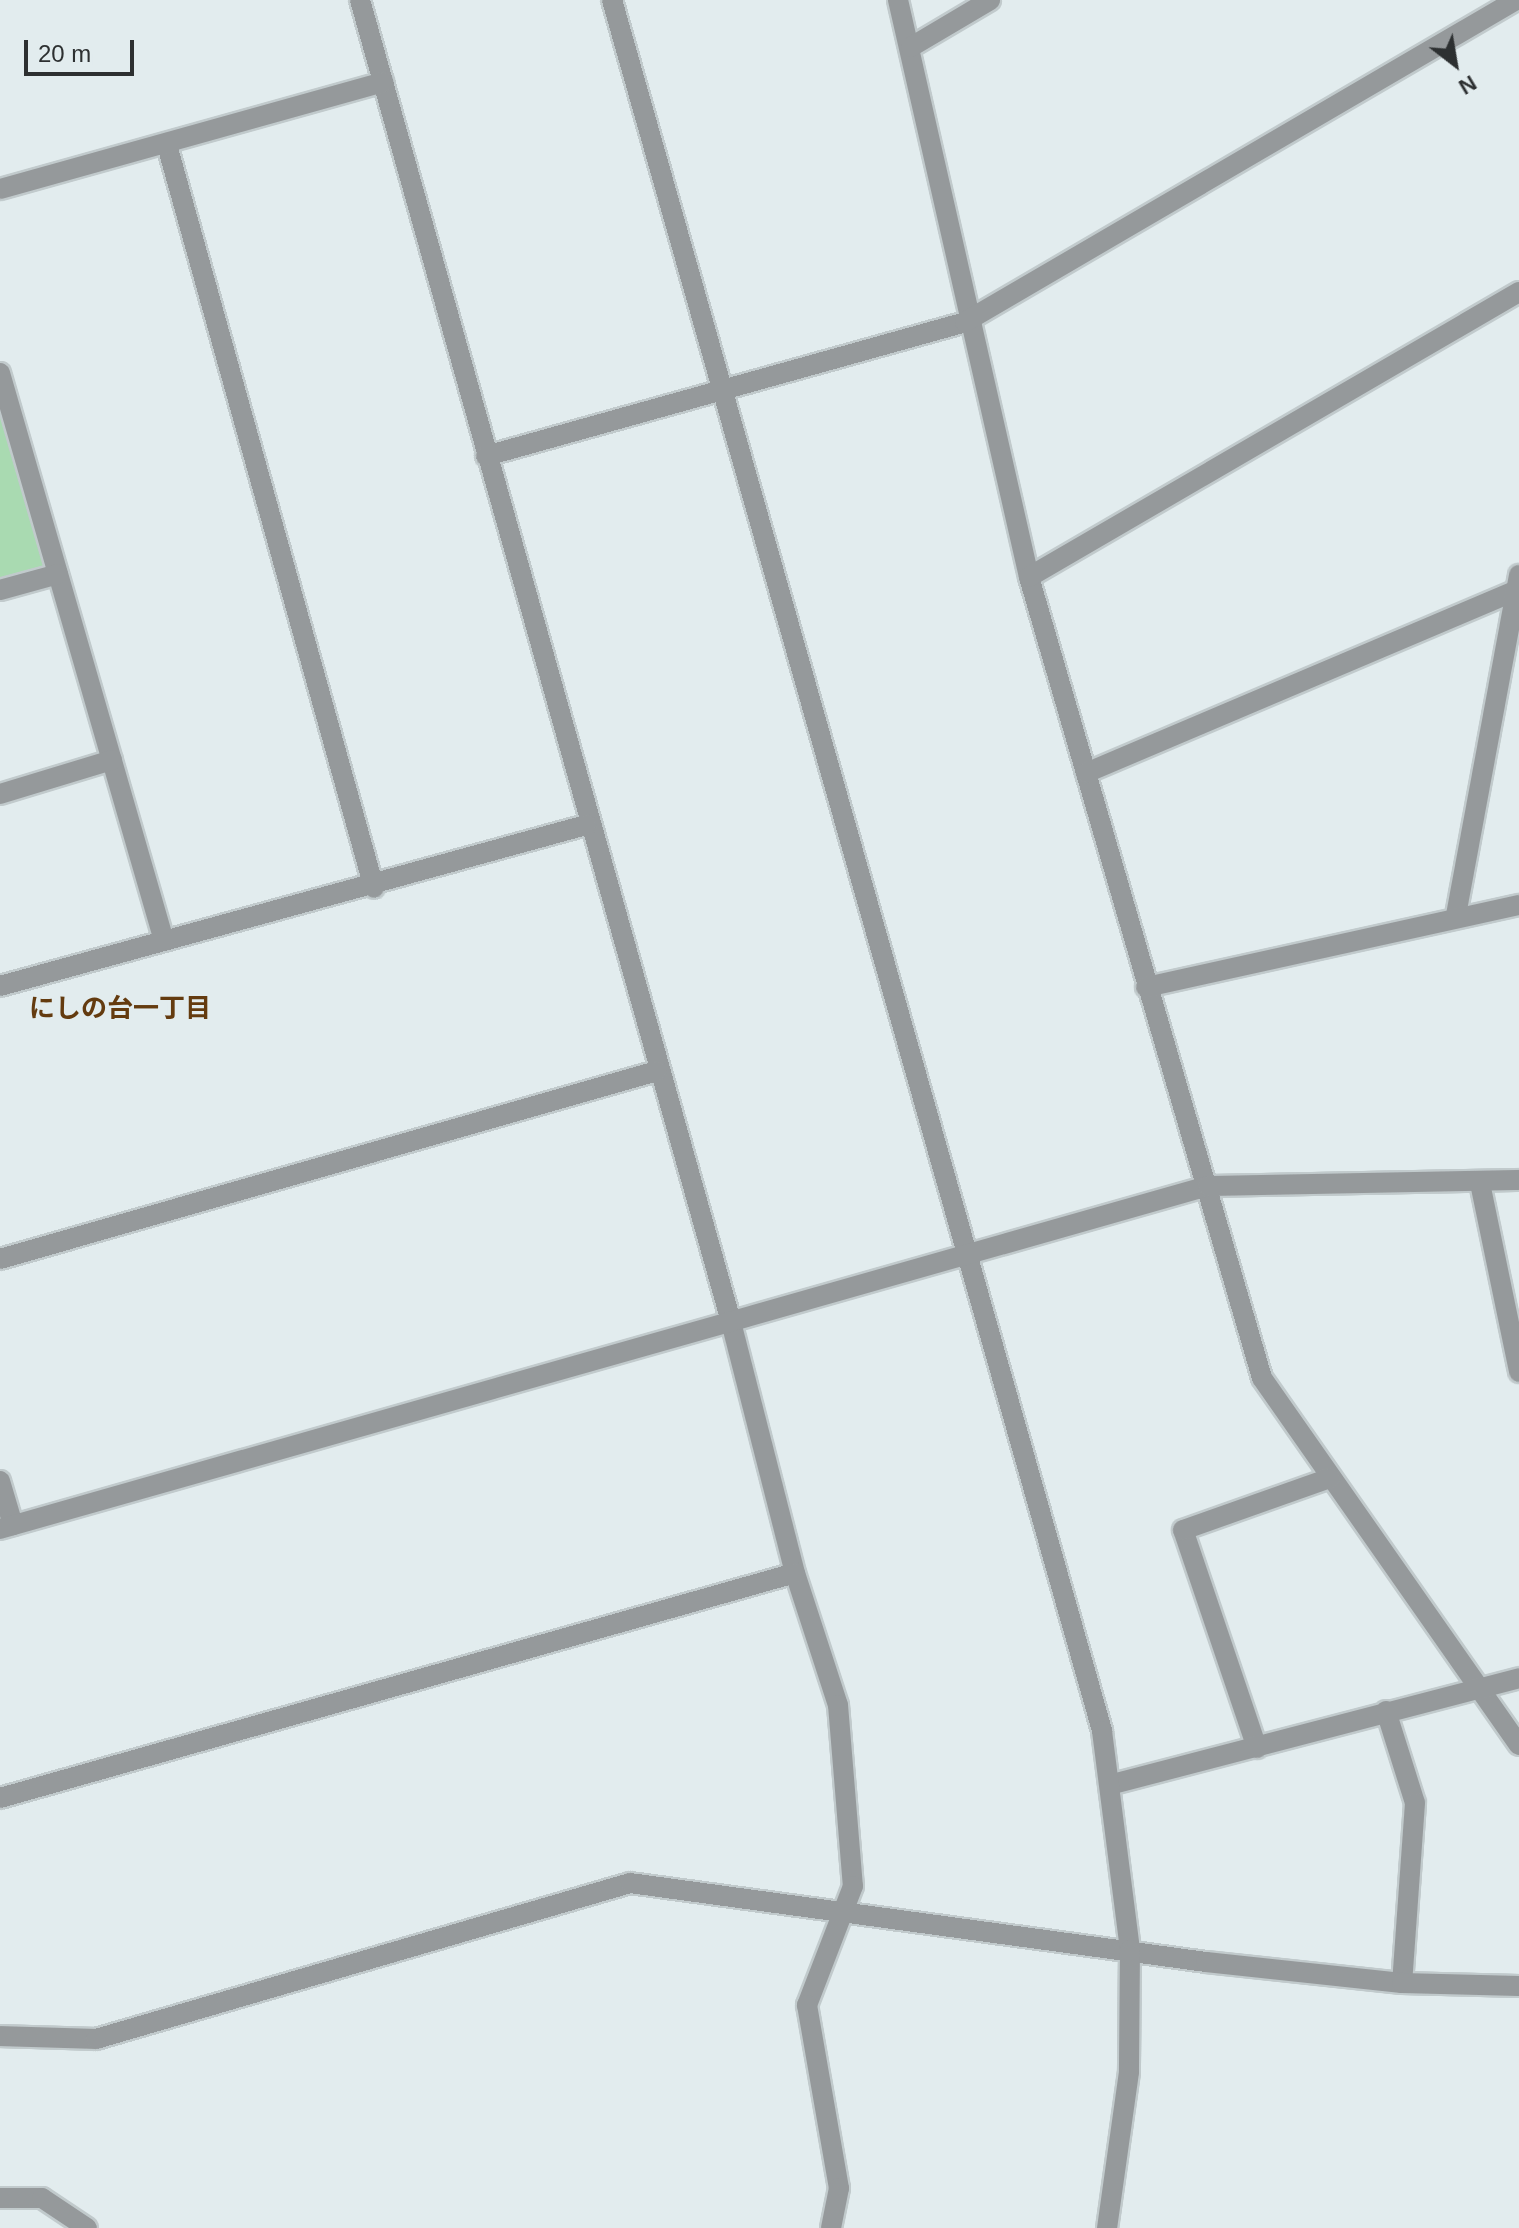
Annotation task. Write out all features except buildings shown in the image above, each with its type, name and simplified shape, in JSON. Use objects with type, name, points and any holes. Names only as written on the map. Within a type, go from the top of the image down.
[{"type":"street","points":[[360,0],[586,825],[731,1322],[795,1573],[848,1762],[853,1886],[807,2005],[839,2188],[831,2228]]},
{"type":"street","points":[[612,0],[721,391],[971,1251],[1113,1784],[1130,1950],[1129,2072],[1107,2228]]},
{"type":"street","points":[[898,0],[911,47],[965,322],[1029,577],[1262,1378],[1519,1745]]},
{"type":"street","points":[[911,47],[990,0]]},
{"type":"street","points":[[486,456],[965,322],[1516,0]]},
{"type":"street","points":[[0,189],[167,145],[383,82]]},
{"type":"street","points":[[167,145],[374,888]]},
{"type":"street","points":[[1029,577],[1519,292]]},
{"type":"street","points":[[0,373],[164,941]]},
{"type":"street","points":[[0,590],[58,574]]},
{"type":"street","points":[[1086,773],[1517,583]]},
{"type":"street","points":[[1456,915],[1517,583]]},
{"type":"street","points":[[0,794],[112,760]]},
{"type":"street","points":[[0,986],[374,888],[586,825]]},
{"type":"street","points":[[1146,987],[1456,915],[1519,905]]},
{"type":"street","points":[[0,1259],[657,1071]]},
{"type":"street","points":[[0,1481],[6,1527],[1208,1186],[1519,1180]]},
{"type":"street","points":[[1480,1183],[1519,1372]]},
{"type":"street","points":[[1257,1748],[1183,1530],[1330,1478]]},
{"type":"street","points":[[0,1798],[795,1573]]},
{"type":"street","points":[[1113,1784],[1519,1678]]},
{"type":"street","points":[[1386,1711],[1415,1803],[1402,1983]]},
{"type":"street","points":[[0,2036],[96,2039],[630,1883],[1402,1983],[1519,1986]]},
{"type":"street","points":[[0,2198],[42,2198],[87,2228]]},
{"type":"green space","points":[[0,373],[58,574],[0,590]]},
{"type":"district","name":"にしの台一丁目","points":[[120,1009]]}]
